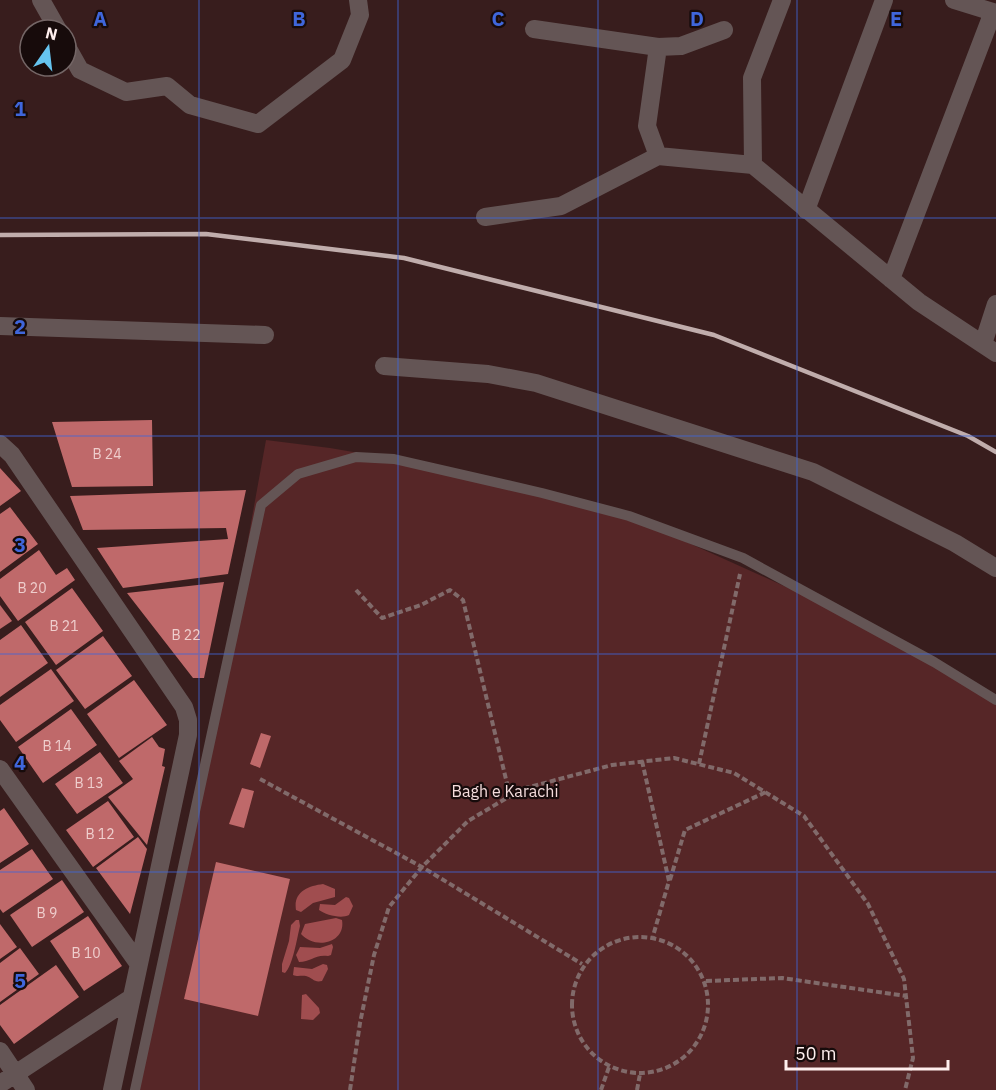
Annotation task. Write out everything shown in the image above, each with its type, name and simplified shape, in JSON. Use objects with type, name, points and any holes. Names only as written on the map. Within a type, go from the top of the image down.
[{"type":"street","points":[[41,0],[51,18]]},
{"type":"street","points":[[78,66],[80,70],[126,92],[167,86],[190,105],[258,124],[342,60],[360,15],[358,0]]},
{"type":"street","points":[[753,165],[752,78],[782,0]]},
{"type":"street","points":[[806,210],[884,0]]},
{"type":"street","points":[[891,279],[995,13],[954,0]]},
{"type":"street","points":[[534,29],[658,47],[681,46],[724,30]]},
{"type":"street","points":[[658,47],[647,126],[658,156]]},
{"type":"street","points":[[485,217],[561,206],[658,156],[753,165],[919,302],[989,349],[996,304]]},
{"type":"street","points":[[0,327],[265,335]]},
{"type":"street","points":[[384,366],[488,374],[536,384],[813,472],[955,543],[996,568]]},
{"type":"street","points":[[0,444],[12,455],[184,707],[188,720],[188,735],[112,1090]]},
{"type":"street","points":[[0,769],[138,963]]},
{"type":"street","points":[[0,1084],[131,998]]},
{"type":"street","points":[[0,1052],[26,1090]]},
{"type":"lane","points":[[135,1090],[261,505],[298,474],[356,457],[394,459],[479,477],[630,516],[743,558],[934,662],[996,700]]},
{"type":"path","points":[[699,764],[743,558]]},
{"type":"path","points":[[356,590],[382,618],[421,605],[450,590],[463,600],[510,796]]},
{"type":"path","points":[[350,1090],[374,955],[389,908],[422,867],[468,821],[522,789],[601,768],[674,758],[734,772],[804,816],[868,904],[904,979],[913,1058],[905,1090]]},
{"type":"path","points":[[642,762],[669,881]]},
{"type":"path","points":[[260,779],[422,867],[583,964]]},
{"type":"path","points":[[653,936],[685,830],[766,792]]},
{"type":"path","points":[[653,936],[685,951],[702,973],[706,981],[708,1016],[693,1049],[670,1066],[640,1074],[623,1072],[609,1066],[575,1031],[572,987],[583,964],[600,947],[653,936]]},
{"type":"path","points":[[706,981],[782,978],[906,996]]},
{"type":"path","points":[[601,1090],[609,1066]]},
{"type":"path","points":[[637,1090],[640,1074]]},
{"type":"green space","name":"Bagh e Karachi","points":[[266,440],[394,459],[629,516],[848,615],[996,700],[996,1090],[136,1090],[218,705]]},
{"type":"shaded area","points":[[323,884],[335,889],[335,897],[313,903],[301,912],[296,910],[299,894],[312,886]]},
{"type":"shaded area","points":[[346,897],[353,906],[349,915],[334,916],[319,910],[320,904],[335,905]]},
{"type":"shaded area","points":[[336,918],[342,920],[342,928],[334,939],[328,942],[314,942],[301,934],[305,924]]},
{"type":"shaded area","points":[[299,920],[300,926],[292,958],[285,973],[282,972],[282,964],[291,925]]},
{"type":"shaded area","points":[[332,944],[331,955],[328,956],[299,962],[296,955],[300,947],[320,948]]},
{"type":"shaded area","points":[[323,964],[327,965],[328,969],[322,981],[293,975],[294,967],[312,969]]},
{"type":"shaded area","points":[[306,994],[319,1008],[320,1013],[313,1020],[301,1019],[302,995]]},
{"type":"building","points":[[152,420],[153,486],[72,487],[52,422]]},
{"type":"building","points":[[0,468],[21,491],[0,506]]},
{"type":"building","points":[[246,490],[228,574],[123,588],[97,548],[228,539],[226,528],[83,530],[70,496]]},
{"type":"building","points":[[10,507],[38,544],[0,572],[0,514]]},
{"type":"building","points":[[39,550],[56,575],[67,568],[75,580],[18,621],[0,596],[0,579]]},
{"type":"building","points":[[224,582],[204,678],[193,678],[127,593]]},
{"type":"building","points":[[72,588],[103,631],[56,665],[25,622]]},
{"type":"building","points":[[0,605],[12,621],[0,629]]},
{"type":"building","points":[[21,625],[48,663],[0,697],[0,640]]},
{"type":"building","points":[[103,636],[132,676],[85,709],[56,670]]},
{"type":"building","points":[[51,669],[74,701],[16,742],[0,720],[0,705]]},
{"type":"building","points":[[134,680],[167,725],[119,758],[87,714]]},
{"type":"building","points":[[71,709],[97,745],[43,783],[18,747]]},
{"type":"building","points":[[261,733],[271,736],[260,768],[250,764]]},
{"type":"building","points":[[152,737],[159,747],[165,749],[162,766],[165,767],[147,845],[108,797],[133,779],[119,761]]},
{"type":"building","points":[[100,752],[123,783],[77,814],[55,784]]},
{"type":"building","points":[[242,788],[254,791],[244,828],[229,824]]},
{"type":"building","points":[[108,801],[134,837],[93,867],[66,830]]},
{"type":"building","points":[[4,808],[29,844],[0,863],[0,811]]},
{"type":"building","points":[[138,837],[147,849],[130,914],[96,868]]},
{"type":"building","points":[[32,849],[53,879],[3,913],[0,909],[0,870]]},
{"type":"building","points":[[216,862],[290,879],[258,1016],[184,999]]},
{"type":"building","points":[[62,880],[84,912],[32,947],[10,915]]},
{"type":"building","points":[[88,916],[122,966],[84,991],[50,941]]},
{"type":"building","points":[[0,924],[17,947],[0,959]]},
{"type":"building","points":[[20,948],[39,974],[0,1002],[0,963]]},
{"type":"building","points":[[56,965],[79,997],[14,1044],[0,1025],[0,1005]]},
{"type":"railway","points":[[0,235],[206,234],[404,258],[714,335],[968,436],[996,452]]}]
